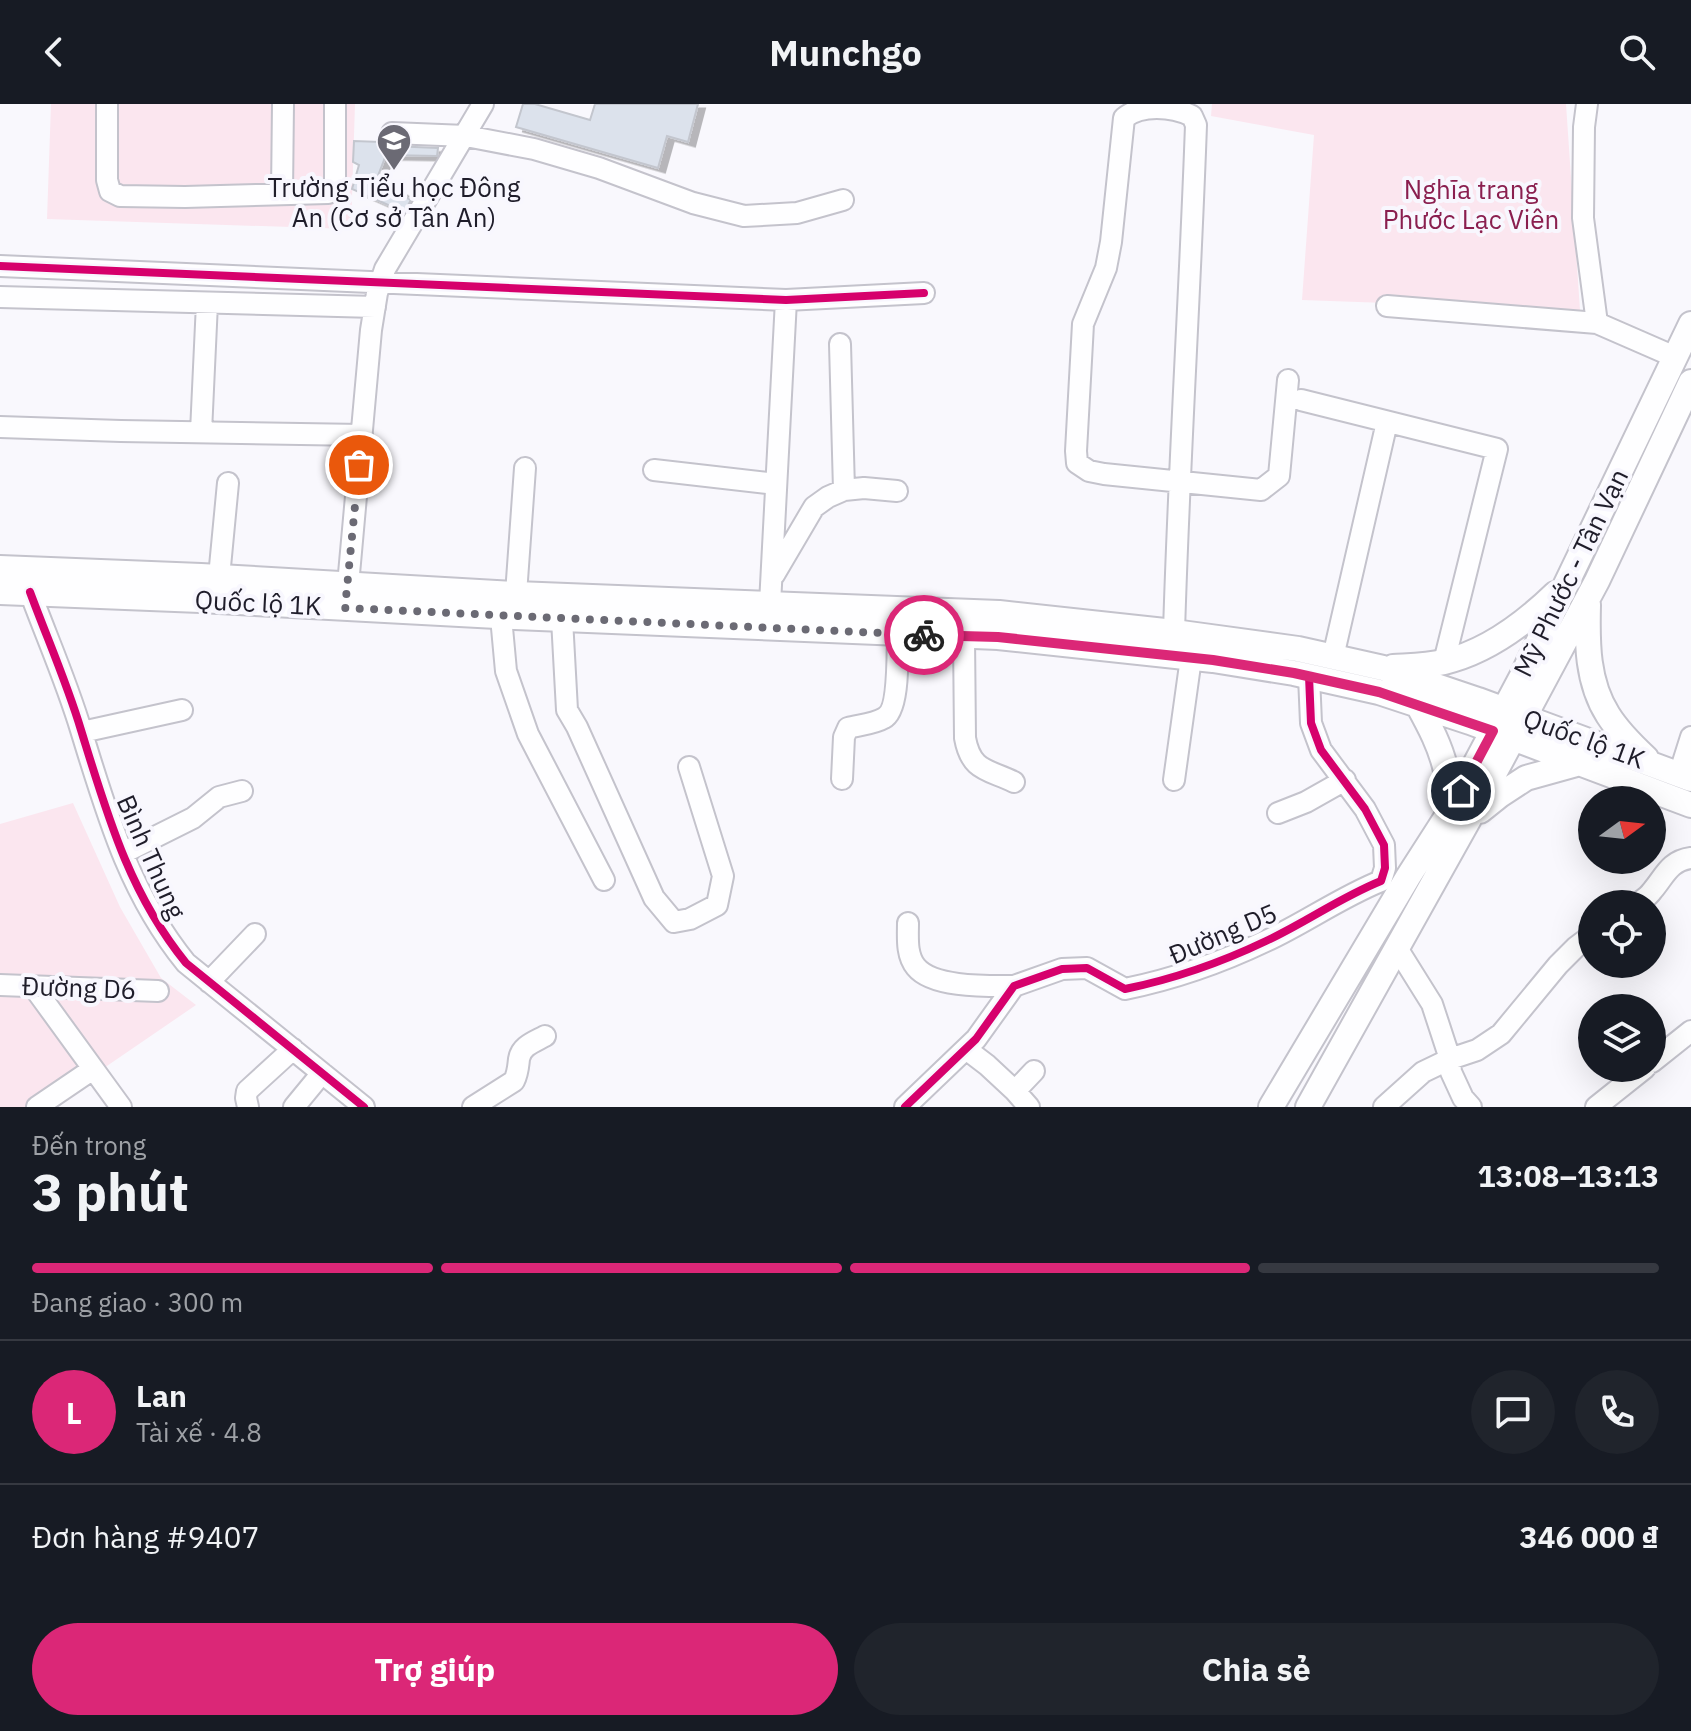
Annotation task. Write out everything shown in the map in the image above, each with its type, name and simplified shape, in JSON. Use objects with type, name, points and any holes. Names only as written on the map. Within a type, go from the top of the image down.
[{"type":"main road","name":"Mỹ Phước - Tân Vạn","points":[[1509,724],[1533,657],[1566,584],[1691,324]]},
{"type":"main road","name":"Mỹ Phước - Tân Vạn","points":[[1308,1107],[1397,948],[1460,815],[1509,724],[1588,598],[1691,382]]},
{"type":"main road","points":[[8,568],[30,592]]},
{"type":"main road","name":"Quốc lộ 1K","points":[[8,568],[219,577],[501,617],[998,637],[1213,660],[1309,676],[1379,692],[1418,705],[1509,724],[1685,777]]},
{"type":"main road","points":[[1383,668],[1444,662],[1493,642],[1532,616],[1566,584]]},
{"type":"main road","name":"Quốc lộ 1K","points":[[0,592],[346,596],[516,594],[999,613],[1174,632],[1298,649],[1383,668],[1509,724],[1580,763],[1691,805]]},
{"type":"main road","points":[[1588,598],[1588,647],[1595,688],[1607,715],[1653,765]]},
{"type":"main road","points":[[1418,705],[1432,731],[1460,815],[1526,778],[1580,763]]},
{"type":"main road","name":"Mỹ Phước - Tân Vạn","points":[[1271,1107],[1387,912],[1460,815]]},
{"type":"street","points":[[107,104],[107,180],[110,191],[120,196],[185,197],[333,191],[335,104]]},
{"type":"street","points":[[282,193],[283,104]]},
{"type":"street","points":[[346,596],[380,282],[397,247],[483,104]]},
{"type":"street","points":[[1587,104],[1583,218],[1597,323]]},
{"type":"street","points":[[1174,632],[1178,481],[1196,125],[1192,116],[1179,109],[1149,106],[1130,111],[1124,118],[1106,268],[1083,324],[1077,463],[1089,471],[1178,481],[1261,490],[1279,476],[1288,380]]},
{"type":"street","points":[[392,133],[466,136],[562,156],[693,203],[744,216],[797,213],[843,200]]},
{"type":"street","points":[[0,266],[786,300],[924,293]]},
{"type":"street","points":[[96,270],[97,300]]},
{"type":"street","points":[[130,301],[133,271]]},
{"type":"street","points":[[0,297],[375,307]]},
{"type":"street","points":[[770,604],[786,300]]},
{"type":"street","points":[[201,432],[207,303]]},
{"type":"street","points":[[1387,306],[1597,323],[1675,357]]},
{"type":"street","points":[[840,344],[844,490]]},
{"type":"street","points":[[1301,400],[1497,449],[1444,662]]},
{"type":"street","points":[[1333,657],[1387,422]]},
{"type":"street","points":[[0,427],[362,435]]},
{"type":"street","points":[[516,594],[525,468]]},
{"type":"street","points":[[654,470],[776,484]]},
{"type":"street","points":[[219,577],[228,483]]},
{"type":"street","points":[[772,578],[814,507],[828,497],[844,490],[864,488],[897,491]]},
{"type":"street","name":"Bình Thung","points":[[30,592],[82,732],[111,827],[165,938],[186,963],[364,1107]]},
{"type":"street","points":[[501,617],[506,671],[528,734],[604,880]]},
{"type":"street","points":[[562,619],[567,710],[654,898],[674,922],[690,919],[717,905],[723,876],[689,767]]},
{"type":"street","points":[[842,779],[844,737],[848,728],[885,718],[892,712],[898,633]]},
{"type":"street","points":[[964,637],[965,738],[968,752],[974,763],[1014,782]]},
{"type":"street","points":[[1174,780],[1191,658]]},
{"type":"street","points":[[1309,676],[1311,723],[1321,750],[1365,809],[1384,845],[1385,868],[1381,881],[1387,912]]},
{"type":"street","points":[[82,732],[182,710]]},
{"type":"street","points":[[1685,777],[1691,737]]},
{"type":"street","points":[[1278,813],[1306,802],[1345,780]]},
{"type":"street","points":[[123,853],[193,818],[219,797],[242,791]]},
{"type":"street","points":[[1654,890],[1678,861],[1691,858]]},
{"type":"street","name":"Đường D5","points":[[1014,986],[1062,969],[1087,968],[1125,989],[1182,976],[1267,941],[1381,881]]},
{"type":"street","points":[[908,923],[909,950],[916,967],[939,981],[976,986],[1014,986]]},
{"type":"street","points":[[209,982],[255,934]]},
{"type":"street","points":[[1384,1107],[1423,1072],[1477,1050],[1501,1034],[1578,946]]},
{"type":"street","points":[[1397,948],[1432,1004],[1450,1059],[1451,1072],[1463,1098],[1471,1107]]},
{"type":"street","name":"Đường D6","points":[[0,985],[158,991]]},
{"type":"street","points":[[33,986],[121,1107]]},
{"type":"street","points":[[905,1107],[976,1039],[1014,986]]},
{"type":"street","points":[[1666,1051],[1691,1031]]},
{"type":"street","points":[[473,1107],[514,1081],[518,1075],[519,1054],[545,1036]]},
{"type":"street","points":[[248,1107],[247,1091],[293,1049]]},
{"type":"street","points":[[966,1049],[987,1065],[1029,1107]]},
{"type":"street","points":[[37,1107],[93,1069]]},
{"type":"street","points":[[1015,1091],[1034,1071]]},
{"type":"street","points":[[294,1107],[322,1073]]},
{"type":"street","points":[[1597,1107],[1628,1082]]},
{"type":"green space","points":[[51,104],[355,104],[351,229],[47,219]]},
{"type":"green space","name":"Nghĩa trang Phước Lạc Viên","points":[[1212,104],[1566,104],[1580,310],[1302,300],[1314,135],[1211,116]]},
{"type":"green space","points":[[73,803],[120,907],[161,978],[196,1005],[47,1107],[0,1107],[0,824]]},
{"type":"building","points":[[523,104],[535,104],[590,120],[595,104],[698,104],[688,142],[667,136],[658,168],[516,127]]},
{"type":"building","points":[[381,140],[391,146],[438,148],[437,156],[386,155],[376,181],[402,192],[401,195],[411,200],[404,212],[352,189],[359,165],[353,162],[354,141]]},
{"type":"cycle path","points":[[0,266],[786,300],[924,293]]},
{"type":"cycle path","points":[[30,592],[70,695],[122,852],[149,909],[166,936],[186,963],[364,1107]]},
{"type":"cycle path","points":[[905,1107],[976,1039],[1014,986],[1062,969],[1087,968],[1125,989],[1197,970],[1249,949],[1381,881],[1385,868],[1384,845],[1365,809],[1321,750],[1311,723],[1309,676]]},
{"type":"way so far","points":[[359,465],[345,608],[924,635]]},
{"type":"place","name":"Trường Tiểu học Đông An (Cơ sở Tân An)","points":[[394,172]]},
{"type":"route","points":[[924,635],[998,637],[1213,660],[1294,673],[1379,692],[1493,731],[1461,791]]}]
